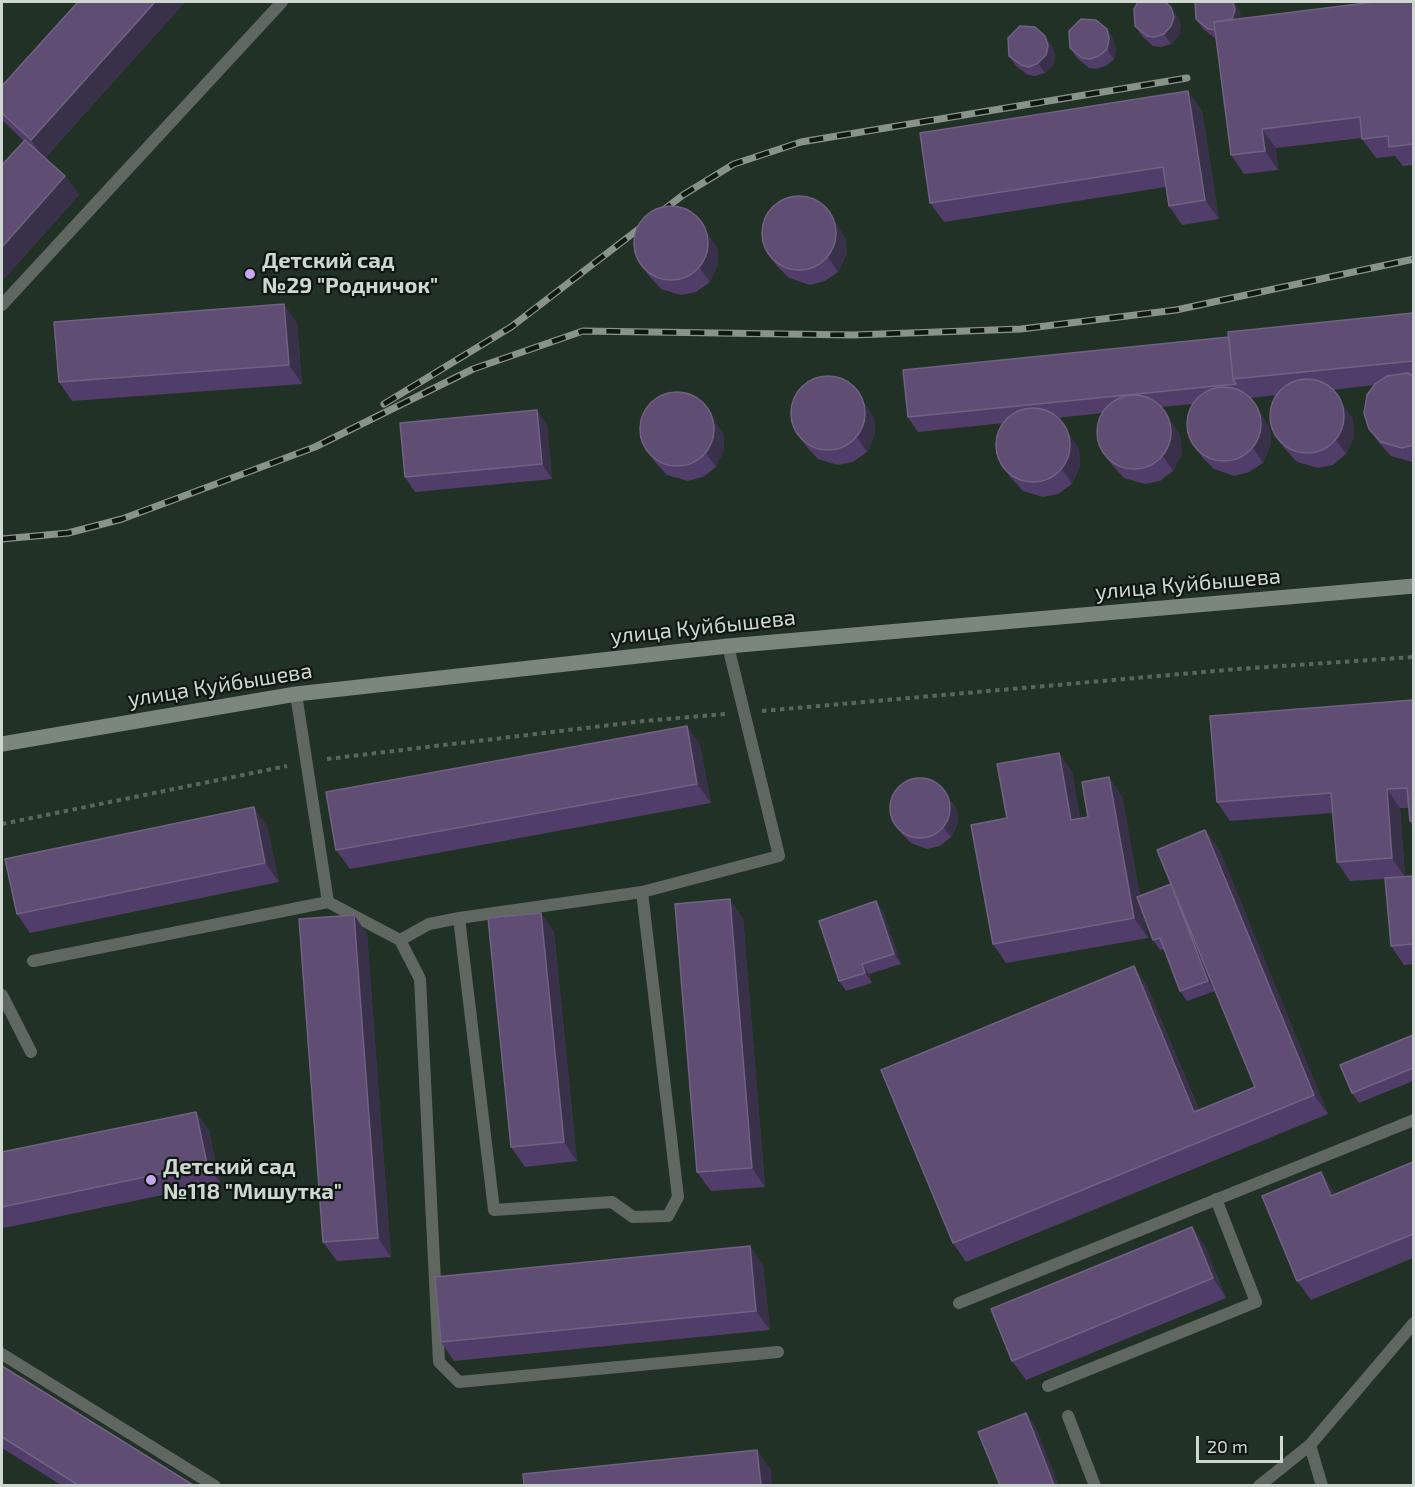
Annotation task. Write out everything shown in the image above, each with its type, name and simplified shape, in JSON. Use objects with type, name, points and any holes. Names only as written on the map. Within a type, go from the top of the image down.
[{"type":"main road","name":"улица Куйбышева","points":[[2,744],[296,694],[728,646],[1413,586]]},
{"type":"lane","points":[[2,305],[282,2]]},
{"type":"lane","points":[[400,940],[429,924],[642,892],[779,856],[728,646]]},
{"type":"lane","points":[[296,694],[328,902]]},
{"type":"lane","points":[[459,918],[494,1210],[612,1202],[633,1216],[668,1216],[678,1197],[642,892]]},
{"type":"lane","points":[[33,961],[328,902],[400,940],[420,979],[439,1362],[459,1382],[778,1352]]},
{"type":"lane","points":[[2,995],[30,1052]]},
{"type":"lane","points":[[959,1302],[1413,1120]]},
{"type":"lane","points":[[1048,1386],[1256,1302],[1216,1199]]},
{"type":"lane","points":[[1260,1485],[1310,1445],[1413,1323]]},
{"type":"lane","points":[[2,1354],[215,1485]]},
{"type":"lane","points":[[1068,1416],[1095,1485]]},
{"type":"lane","points":[[1310,1445],[1322,1485]]},
{"type":"path","points":[[751,712],[1226,670],[1413,657]]},
{"type":"path","points":[[2,824],[306,762],[644,721],[727,714]]},
{"type":"building","points":[[78,2],[155,2],[31,140],[2,113],[2,86]]},
{"type":"building","points":[[1138,2],[1165,2],[1171,7],[1174,17],[1171,26],[1164,34],[1154,37],[1147,36],[1135,26],[1134,9]]},
{"type":"building","points":[[1195,2],[1233,2],[1235,10],[1232,19],[1214,22],[1215,30],[1208,29],[1196,19]]},
{"type":"building","points":[[1374,2],[1413,2],[1413,144],[1389,147],[1388,136],[1362,139],[1360,117],[1262,129],[1265,151],[1231,155],[1214,22]]},
{"type":"building","points":[[1081,19],[1096,20],[1107,29],[1109,39],[1107,49],[1099,56],[1090,59],[1082,58],[1070,48],[1069,31]]},
{"type":"building","points":[[1020,26],[1035,27],[1045,36],[1048,46],[1046,55],[1038,63],[1029,67],[1021,65],[1009,56],[1008,38]]},
{"type":"building","points":[[1188,91],[1205,200],[1169,206],[1163,167],[930,203],[920,133]]},
{"type":"building","points":[[25,140],[65,176],[2,247],[2,165]]},
{"type":"building","points":[[799,196],[813,199],[825,207],[833,219],[836,233],[833,247],[825,259],[813,267],[799,270],[785,267],[773,259],[765,247],[762,233],[765,219],[773,207],[785,199]]},
{"type":"building","points":[[671,206],[685,209],[697,217],[705,229],[708,243],[705,257],[697,269],[685,277],[671,280],[657,277],[645,269],[637,257],[634,243],[637,229],[645,217],[657,209]]},
{"type":"building","points":[[284,304],[289,365],[59,382],[54,322]]},
{"type":"building","points":[[1413,313],[1413,361],[1233,379],[1228,332]]},
{"type":"building","points":[[1229,337],[1233,379],[1236,384],[908,417],[903,370]]},
{"type":"building","points":[[1408,373],[1413,376],[1413,445],[1402,448],[1381,442],[1369,429],[1364,413],[1367,395],[1375,384],[1387,376]]},
{"type":"building","points":[[828,376],[842,379],[854,387],[862,399],[865,413],[862,427],[854,439],[842,447],[828,450],[814,447],[802,439],[794,427],[791,413],[794,399],[802,387],[814,379]]},
{"type":"building","points":[[1307,379],[1321,382],[1333,390],[1341,402],[1344,416],[1341,430],[1333,442],[1321,450],[1307,453],[1293,450],[1281,442],[1273,430],[1270,416],[1273,402],[1281,390],[1293,382]]},
{"type":"building","points":[[1224,387],[1238,390],[1250,398],[1258,410],[1261,424],[1258,438],[1250,450],[1238,458],[1224,461],[1210,458],[1198,450],[1190,438],[1187,424],[1190,410],[1198,398],[1210,390]]},
{"type":"building","points":[[677,392],[691,395],[703,403],[711,415],[714,429],[711,443],[703,455],[691,463],[677,466],[663,463],[651,455],[643,443],[640,429],[643,415],[651,403],[663,395]]},
{"type":"building","points":[[1134,395],[1148,398],[1160,406],[1168,418],[1171,432],[1168,446],[1160,458],[1148,466],[1134,469],[1120,466],[1108,458],[1100,446],[1097,432],[1100,418],[1108,406],[1120,398]]},
{"type":"building","points":[[1033,408],[1047,411],[1059,419],[1067,431],[1070,445],[1067,459],[1059,471],[1047,479],[1033,482],[1019,479],[1007,471],[999,459],[996,445],[999,431],[1007,419],[1019,411]]},
{"type":"building","points":[[537,410],[542,464],[405,477],[400,423]]},
{"type":"building","points":[[1413,700],[1413,821],[1410,821],[1407,788],[1387,789],[1392,858],[1337,862],[1331,793],[1217,802],[1210,716]]},
{"type":"building","points":[[687,726],[697,784],[336,850],[326,792]]},
{"type":"building","points":[[1059,753],[1071,820],[1088,817],[1082,782],[1109,777],[1134,918],[993,944],[971,825],[1007,818],[997,764]]},
{"type":"building","points":[[920,778],[937,783],[945,791],[950,808],[945,825],[937,833],[920,838],[903,833],[895,825],[890,808],[895,791],[903,783]]},
{"type":"building","points":[[254,807],[265,863],[17,914],[5,859]]},
{"type":"building","points":[[1205,830],[1314,1095],[953,1243],[881,1070],[1134,966],[1194,1112],[1255,1087],[1157,850]]},
{"type":"building","points":[[1413,876],[1413,944],[1391,946],[1385,878]]},
{"type":"building","points":[[1171,884],[1208,981],[1180,991],[1160,938],[1153,940],[1137,897]]},
{"type":"building","points":[[730,899],[752,1168],[697,1172],[675,904]]},
{"type":"building","points":[[876,901],[894,954],[862,964],[865,973],[839,981],[819,921]]},
{"type":"building","points":[[541,913],[564,1142],[511,1147],[488,918]]},
{"type":"building","points":[[354,915],[378,1238],[323,1242],[299,919]]},
{"type":"building","points":[[1413,1035],[1413,1068],[1352,1093],[1340,1065]]},
{"type":"building","points":[[196,1112],[207,1164],[2,1207],[2,1152]]},
{"type":"building","points":[[1413,1162],[1413,1234],[1297,1281],[1262,1196],[1321,1172],[1331,1196]]},
{"type":"building","points":[[1192,1227],[1213,1278],[1012,1361],[991,1309]]},
{"type":"building","points":[[750,1246],[756,1311],[441,1342],[435,1277]]},
{"type":"building","points":[[2,1366],[193,1485],[78,1485],[2,1437]]},
{"type":"building","points":[[1026,1413],[1054,1485],[1000,1485],[978,1432]]},
{"type":"building","points":[[757,1450],[761,1485],[524,1485],[523,1474]]},
{"type":"railway","points":[[384,404],[511,327],[683,195],[734,164],[801,142],[1187,78]]},
{"type":"railway","points":[[2,539],[68,533],[122,519],[315,447],[473,369],[583,331],[853,335],[1021,329],[1176,310],[1414,259]]},
{"type":"place","name":"Детский сад №29 \"Родничок\"","points":[[250,274]]},
{"type":"place","name":"Детский сад №118 \"Мишутка\"","points":[[151,1180]]}]
